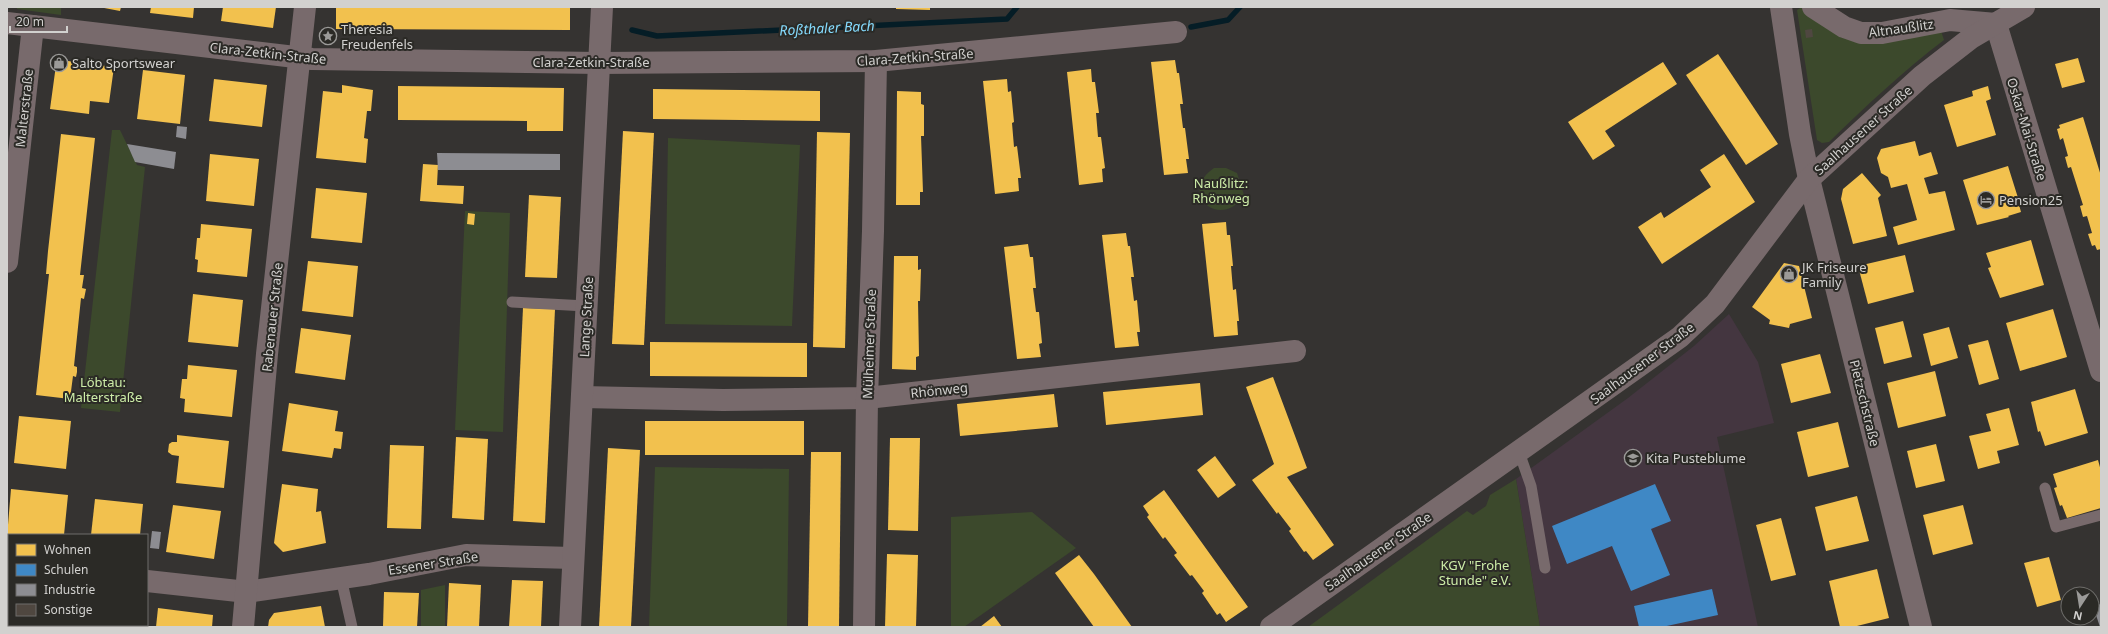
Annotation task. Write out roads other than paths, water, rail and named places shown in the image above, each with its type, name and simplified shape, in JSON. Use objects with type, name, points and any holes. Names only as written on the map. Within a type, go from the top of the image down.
[{"type":"street","name":"Rabenauer Straße","points":[[242,627],[247,592],[267,354],[305,7]]},
{"type":"street","name":"Lange Straße","points":[[570,627],[602,7]]},
{"type":"street","points":[[1781,7],[1800,134],[1809,179]]},
{"type":"street","name":"Altnaußlitz","points":[[1813,7],[1844,27],[1861,33],[1882,33],[1950,20],[2011,13]]},
{"type":"street","name":"Saalhausener Straße","points":[[1271,627],[1520,452],[1680,337],[1715,304],[1809,179],[1922,76],[1971,38],[2011,13]]},
{"type":"street","name":"Oskar-Mai-Straße","points":[[2011,13],[2101,371]]},
{"type":"street","name":"Clara-Zetkin-Straße","points":[[7,23],[299,58],[599,63],[876,61],[1176,32]]},
{"type":"street","name":"Malterstraße","points":[[7,262],[33,26]]},
{"type":"street","name":"Mülheimer Straße","points":[[864,627],[866,398],[873,231],[876,61]]},
{"type":"street","name":"Pietzschstraße","points":[[1809,179],[1922,627]]},
{"type":"street","name":"Rhönweg","points":[[582,397],[723,400],[866,398],[1295,351]]},
{"type":"street","name":"Essener Straße","points":[[148,582],[247,592],[341,578],[466,555],[573,558]]},
{"type":"lane","points":[[512,302],[586,306]]},
{"type":"lane","points":[[1520,452],[1530,486],[1545,568]]},
{"type":"lane","points":[[2045,488],[2056,527],[2101,515]]},
{"type":"lane","points":[[341,578],[352,627]]},
{"type":"waterway","name":"Roßthaler Bach","points":[[632,30],[657,36],[1007,19],[1017,7]]},
{"type":"waterway","points":[[1191,27],[1228,20],[1240,7]]},
{"type":"place","name":"Theresia Freudenfels","points":[[328,36]]},
{"type":"place","name":"Salto Sportswear","points":[[59,63]]},
{"type":"place","name":"Pension25","points":[[1986,200]]},
{"type":"place","name":"JK Friseure Family","points":[[1789,274]]},
{"type":"place","name":"Kita Pusteblume","points":[[1633,458]]},
{"type":"park label","name":"Naußlitz: Rhönweg","points":[[1221,190]]},
{"type":"park label","name":"Löbtau: Malterstraße","points":[[103,390]]},
{"type":"park label","name":"KGV \"Frohe Stunde\" e.V.","points":[[1475,572]]}]
